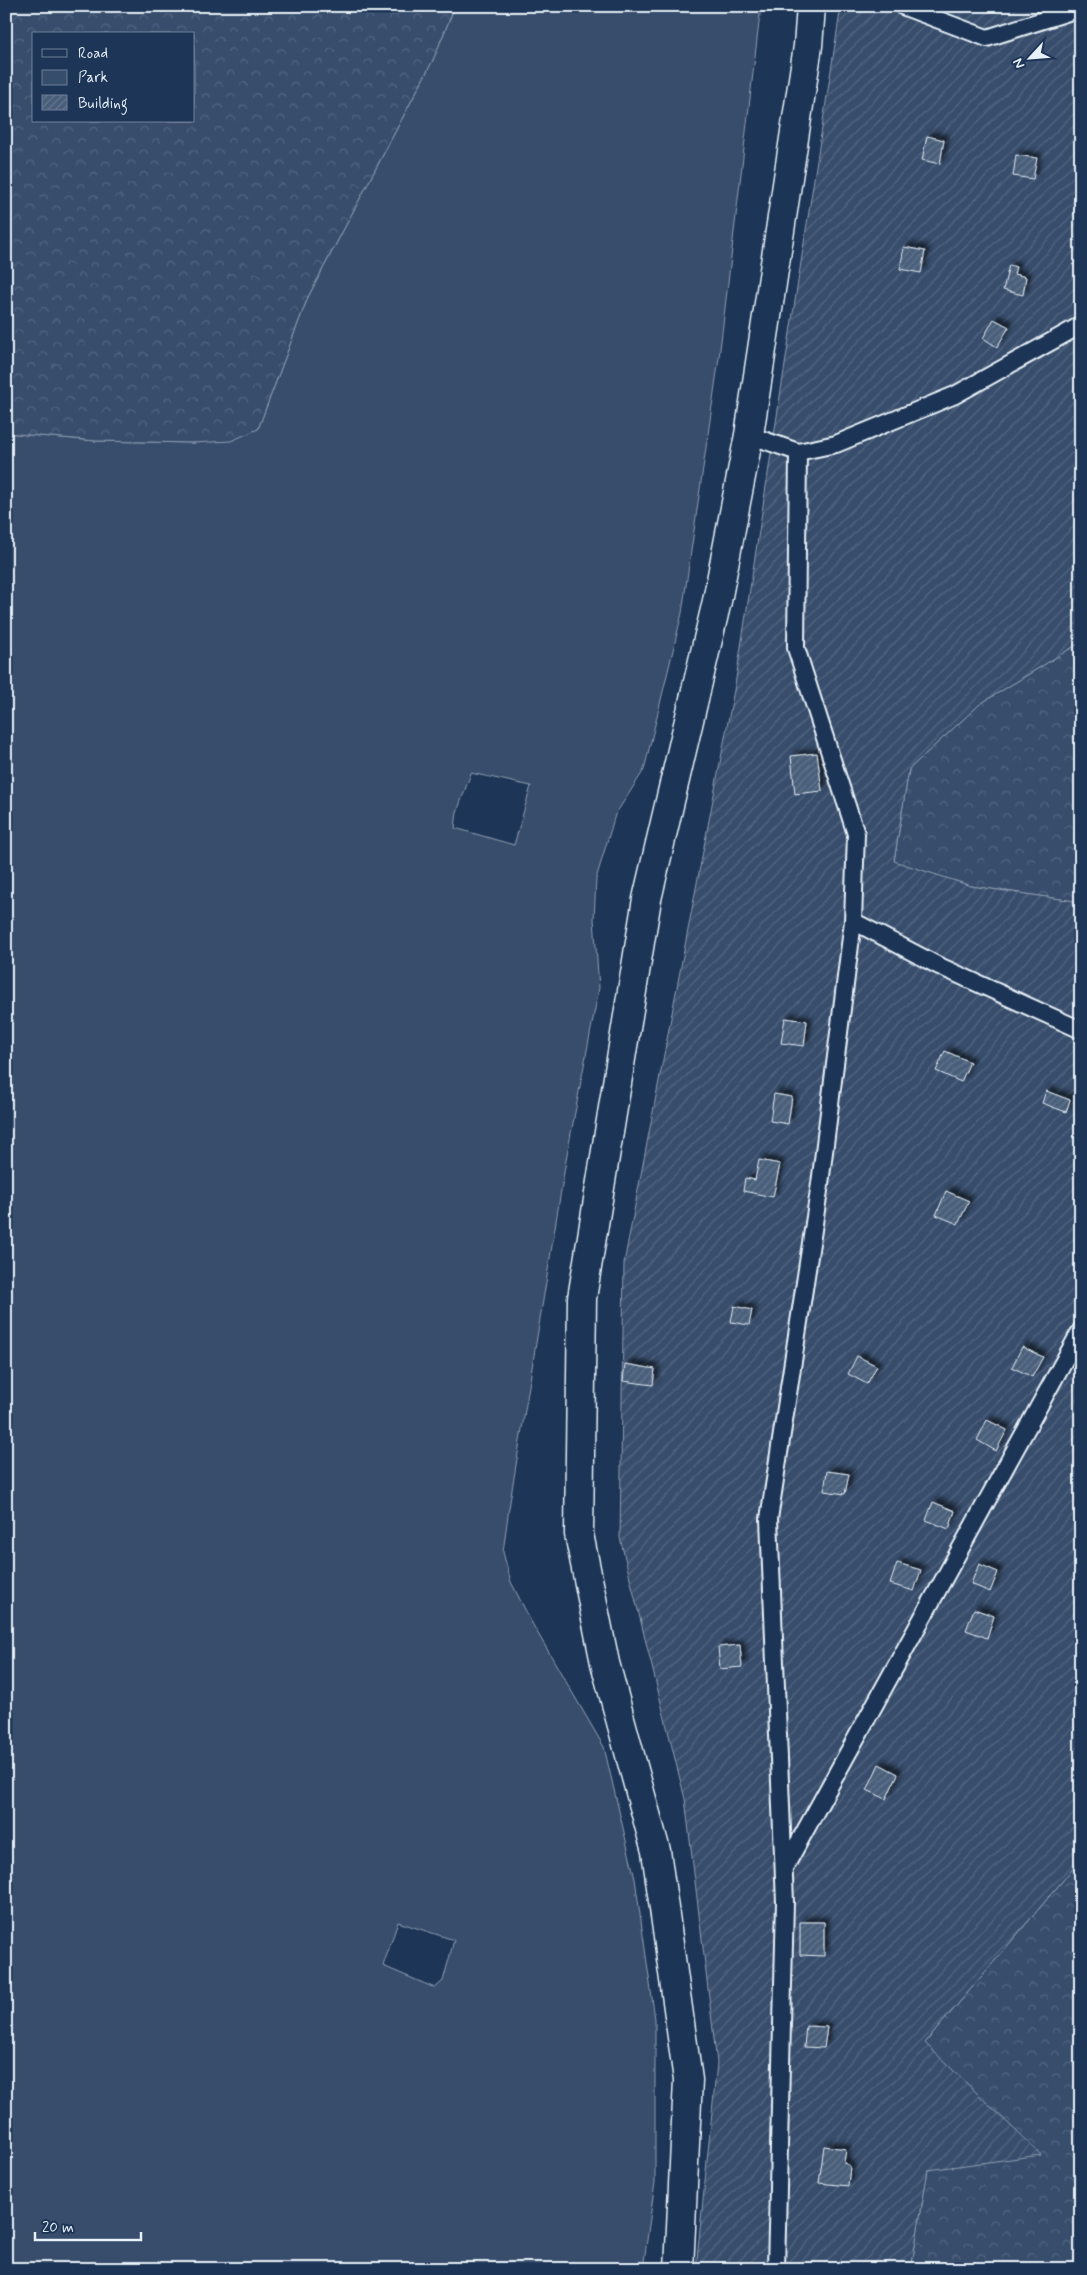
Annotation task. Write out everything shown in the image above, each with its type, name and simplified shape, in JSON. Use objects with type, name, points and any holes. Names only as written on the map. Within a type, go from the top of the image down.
[{"type":"street","points":[[679,2269],[688,2080],[656,1851],[605,1663],[579,1534],[582,1298],[648,898],[717,601],[749,435],[808,46],[811,6]]},
{"type":"lane","points":[[902,6],[987,38],[1081,8]]},
{"type":"lane","points":[[749,435],[798,452],[836,444],[955,395],[1081,325]]},
{"type":"lane","points":[[776,2269],[785,1902],[769,1519],[820,1184],[853,921],[856,834],[796,648],[798,452]]},
{"type":"lane","points":[[853,921],[937,965],[1081,1030]]},
{"type":"lane","points":[[784,1869],[1081,1330]]},
{"type":"green space","points":[[6,6],[455,6],[433,60],[308,297],[258,429],[231,441],[193,443],[96,441],[6,433]]},
{"type":"green space","points":[[455,6],[761,6],[719,358],[682,613],[644,770],[615,815],[596,879],[594,919],[599,988],[567,1154],[503,1552],[511,1582],[533,1625],[604,1747],[635,1879],[655,2019],[655,2182],[643,2269],[6,2269],[6,433],[96,441],[193,443],[258,429],[308,297],[433,60]],"holes":[[[471,773],[531,786],[514,845],[455,828],[457,812]],[[398,1922],[454,1940],[443,1981],[435,1988],[383,1966]]]},
{"type":"green space","points":[[841,6],[1081,6],[1081,642],[980,704],[909,769],[894,861],[971,886],[1081,902],[1081,1859],[925,2043],[1041,2155],[928,2170],[911,2269],[696,2269],[717,2063],[685,1799],[620,1538],[624,1263],[735,685]]},
{"type":"green space","points":[[1081,642],[1081,902],[971,886],[894,862],[909,769],[980,704]]},
{"type":"green space","points":[[1081,1859],[1081,2269],[911,2269],[928,2169],[925,2043]]},
{"type":"building","points":[[927,136],[944,140],[940,164],[922,160]]},
{"type":"building","points":[[1016,155],[1037,158],[1033,179],[1013,176]]},
{"type":"building","points":[[904,247],[925,251],[921,273],[900,269]]},
{"type":"building","points":[[1009,265],[1016,267],[1014,274],[1026,277],[1023,295],[1003,290]]},
{"type":"building","points":[[994,319],[1009,327],[997,347],[983,338]]},
{"type":"building","points":[[817,753],[822,791],[795,794],[791,756]]},
{"type":"building","points":[[785,1018],[807,1021],[804,1046],[781,1043]]},
{"type":"building","points":[[945,1051],[970,1062],[961,1082],[936,1071]]},
{"type":"building","points":[[1046,1091],[1070,1100],[1066,1112],[1042,1103]]},
{"type":"building","points":[[774,1094],[792,1097],[788,1124],[770,1121]]},
{"type":"building","points":[[759,1160],[780,1164],[773,1197],[743,1191],[745,1178],[755,1180]]},
{"type":"building","points":[[946,1191],[969,1201],[958,1224],[936,1215]]},
{"type":"building","points":[[734,1306],[752,1310],[749,1325],[731,1322]]},
{"type":"building","points":[[1022,1347],[1043,1357],[1032,1377],[1012,1367]]},
{"type":"building","points":[[857,1356],[877,1366],[867,1384],[848,1374]]},
{"type":"building","points":[[625,1364],[655,1369],[653,1385],[623,1381]]},
{"type":"building","points":[[987,1420],[1007,1430],[996,1451],[977,1440]]},
{"type":"building","points":[[827,1471],[849,1474],[845,1494],[824,1491]]},
{"type":"building","points":[[933,1502],[955,1511],[949,1529],[926,1520]]},
{"type":"building","points":[[897,1563],[921,1570],[914,1591],[890,1584]]},
{"type":"building","points":[[979,1564],[998,1572],[990,1592],[971,1584]]},
{"type":"building","points":[[974,1609],[994,1616],[987,1638],[966,1630]]},
{"type":"building","points":[[740,1645],[742,1667],[720,1669],[718,1647]]},
{"type":"building","points":[[879,1764],[898,1774],[886,1799],[867,1790]]},
{"type":"building","points":[[800,1922],[824,1922],[824,1956],[800,1955]]},
{"type":"building","points":[[806,2026],[827,2027],[824,2048],[804,2047]]},
{"type":"building","points":[[824,2146],[846,2149],[844,2163],[850,2166],[848,2186],[819,2183]]}]
